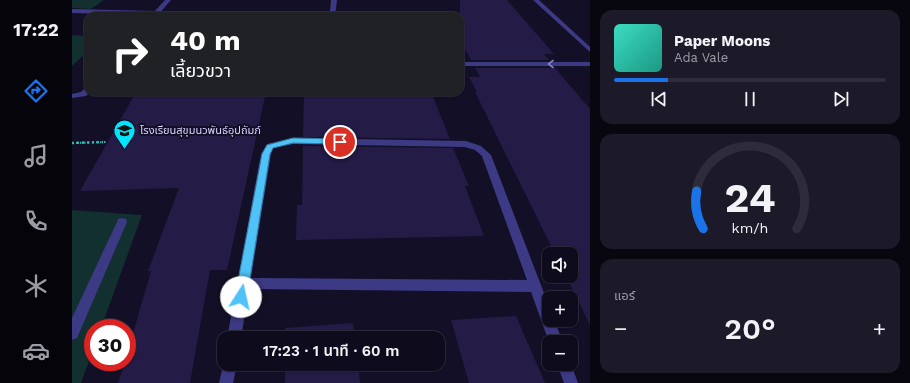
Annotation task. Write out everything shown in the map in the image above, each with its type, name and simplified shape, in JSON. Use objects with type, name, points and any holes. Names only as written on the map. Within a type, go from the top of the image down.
[{"type":"street","points":[[158,12],[168,0]]},
{"type":"street","points":[[332,12],[334,0]]},
{"type":"street","points":[[536,0],[590,50]]},
{"type":"street","points":[[72,10],[106,12]]},
{"type":"street","points":[[464,64],[590,64]]},
{"type":"street","points":[[72,96],[84,93]]},
{"type":"street","points":[[235,331],[266,154],[270,146],[293,141],[466,144],[478,148],[486,155],[553,335]]},
{"type":"street","points":[[72,333],[122,222]]},
{"type":"street","points":[[244,283],[535,286]]},
{"type":"street","points":[[226,383],[229,371]]},
{"type":"street","points":[[567,371],[571,383]]},
{"type":"path","points":[[72,143],[107,142]]},
{"type":"green space","points":[[72,0],[104,0],[91,9],[72,8]]},
{"type":"green space","points":[[72,35],[84,36],[84,55],[72,66]]},
{"type":"green space","points":[[72,210],[142,215],[104,319],[84,319],[84,371],[85,371],[81,383],[72,383]]},
{"type":"building","points":[[460,0],[507,0],[554,54],[544,54],[549,60],[471,60],[464,47],[464,12],[460,12]]},
{"type":"building","points":[[475,68],[555,68],[590,109],[590,325],[578,300],[578,291],[573,291],[569,283],[578,283],[578,247],[552,247],[469,77],[480,77]]},
{"type":"building","points":[[134,96],[265,96],[227,270],[210,270],[190,383],[118,383],[122,371],[136,371],[136,323],[151,271],[148,271],[179,188],[80,191]]},
{"type":"building","points":[[304,96],[433,96],[450,139],[303,137]]},
{"type":"building","points":[[303,146],[453,148],[469,186],[465,186],[484,236],[296,240],[297,205],[302,205]]},
{"type":"building","points":[[516,316],[545,383],[469,383],[451,320]]},
{"type":"building","points":[[353,323],[354,331],[285,331],[285,328]]},
{"type":"building","points":[[285,371],[359,371],[360,383],[285,383]]},
{"type":"place","name":"โรงเรียนสุขุมนวพันธ์อุปถัมภ์","points":[[125,150]]},
{"type":"route","points":[[241,297],[266,154],[270,146],[282,142],[293,141],[340,142]]}]
